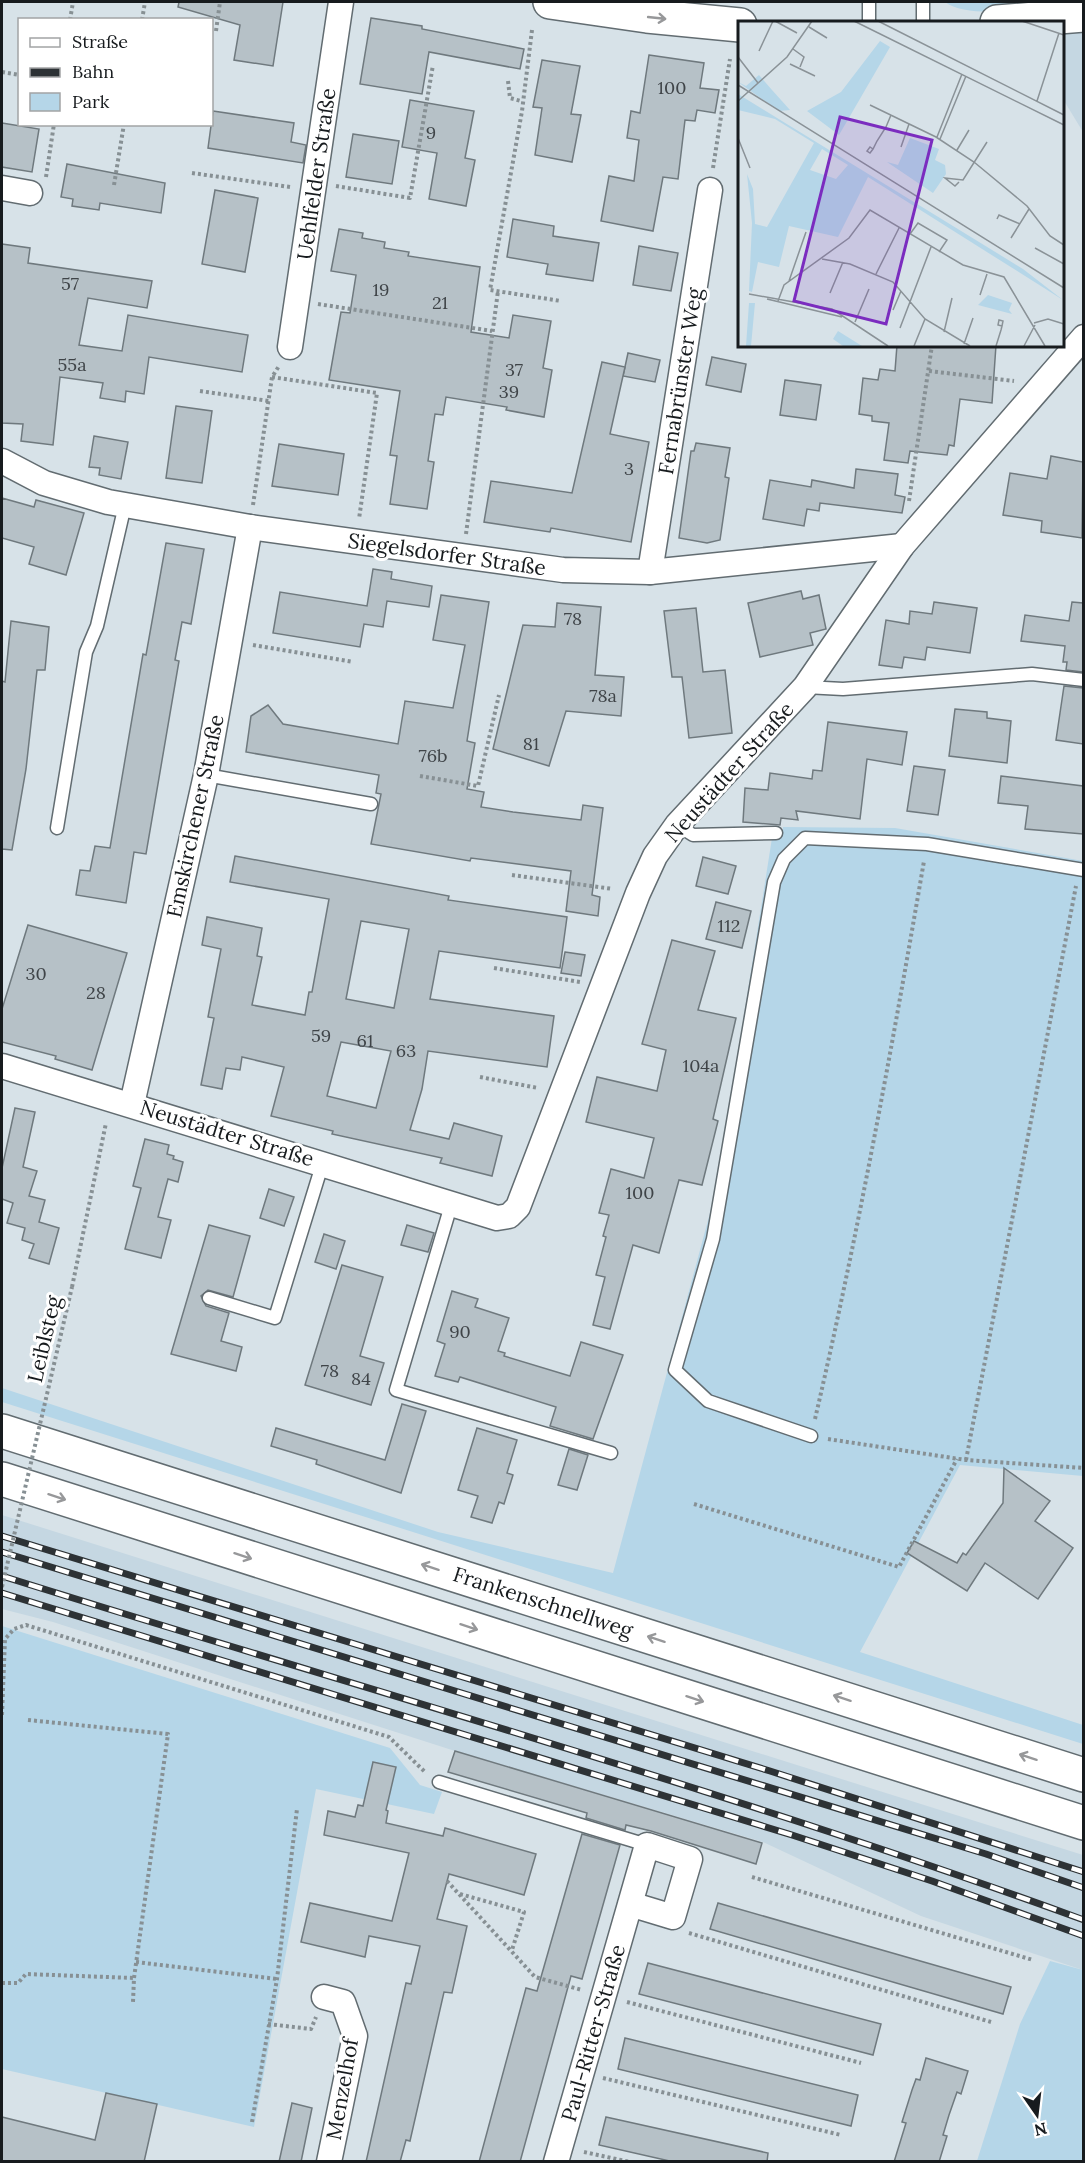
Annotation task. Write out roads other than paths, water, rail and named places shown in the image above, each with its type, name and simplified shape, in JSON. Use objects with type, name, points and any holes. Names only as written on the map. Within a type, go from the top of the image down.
[{"type":"main road","points":[[550,2],[647,16],[738,25]]},
{"type":"main road","points":[[1010,21],[1083,15]]},
{"type":"main road","name":"Frankenschnellweg","points":[[2,1431],[1083,1774]]},
{"type":"main road","points":[[2,1479],[1083,1822]]},
{"type":"street","name":"Uehlfelder Straße","points":[[290,347],[316,187],[341,2]]},
{"type":"street","points":[[2,188],[30,192]]},
{"type":"street","name":"Fernabrünster Weg","points":[[650,572],[710,190]]},
{"type":"street","name":"Neustädter Straße","points":[[2,1066],[323,1162],[497,1218],[509,1216],[518,1208],[638,892],[655,856],[677,825],[805,687],[902,546],[1083,337]]},
{"type":"street","name":"Siegelsdorfer Straße","points":[[2,460],[44,483],[125,505],[250,527],[563,570],[650,572],[902,546]]},
{"type":"street","name":"Emskirchener Straße","points":[[122,1101],[206,775],[250,527]]},
{"type":"street","points":[[630,1904],[673,1917],[690,1859],[647,1845]]},
{"type":"street","name":"Paul-Ritter-Straße","points":[[558,2154],[647,1845]]},
{"type":"street","name":"Menzelhof","points":[[324,1997],[343,2002],[355,2036],[329,2162]]},
{"type":"lane","points":[[869,2],[869,21]]},
{"type":"lane","points":[[923,2],[923,21]]},
{"type":"lane","points":[[57,828],[86,652],[97,626],[125,505]]},
{"type":"lane","points":[[805,687],[843,689],[1032,674],[1083,680]]},
{"type":"lane","points":[[206,775],[370,804]]},
{"type":"lane","points":[[677,825],[693,835],[776,833]]},
{"type":"lane","points":[[811,1436],[708,1401],[675,1370],[713,1239],[774,882],[784,859],[805,838],[927,844],[1081,870]]},
{"type":"lane","points":[[209,1298],[276,1318],[323,1162]]},
{"type":"lane","points":[[452,1202],[396,1390],[611,1453]]},
{"type":"lane","points":[[440,1782],[647,1845]]},
{"type":"railway","points":[[2,1536],[770,1771],[1084,1872]]},
{"type":"railway","points":[[2,1552],[986,1854],[1084,1888]]},
{"type":"railway","points":[[2,1576],[816,1827],[1084,1920]]},
{"type":"railway","points":[[2,1593],[792,1835],[932,1881],[1084,1936]]}]
